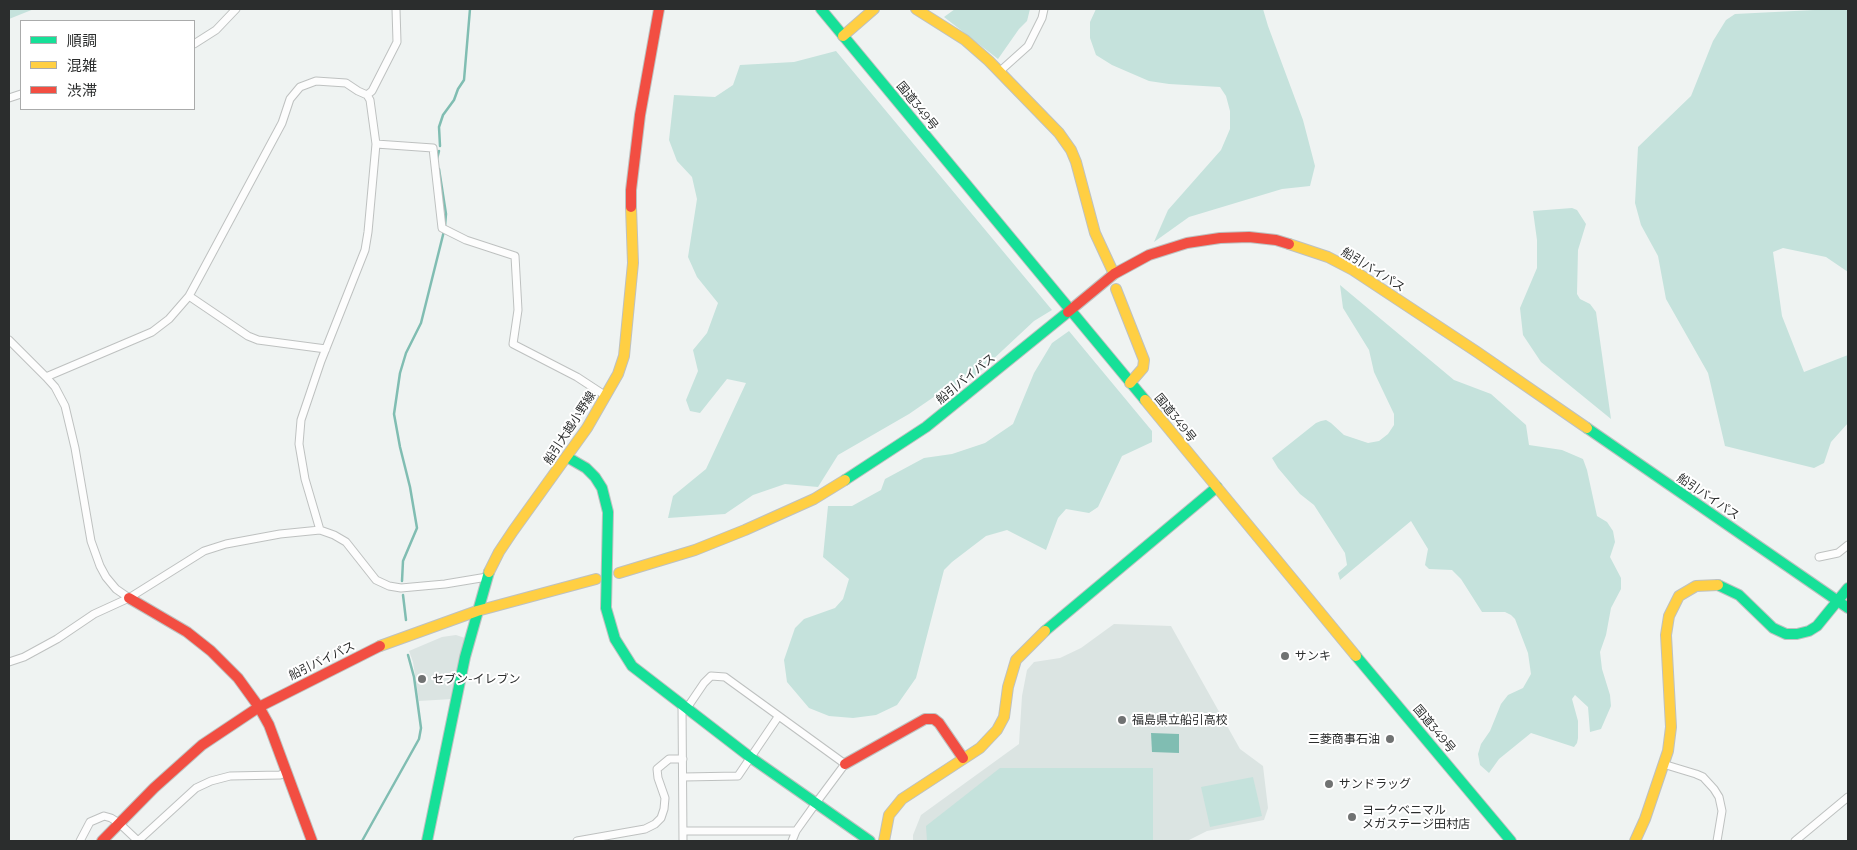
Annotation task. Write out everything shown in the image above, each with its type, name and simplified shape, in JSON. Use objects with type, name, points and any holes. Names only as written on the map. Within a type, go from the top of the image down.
[{"type":"main road","name":"船引大越小野線","points":[[427,841],[465,658],[487,576],[499,552],[566,457],[606,396],[618,374],[624,356],[633,263],[632,181],[640,115],[659,9]]},
{"type":"main road","name":"国道349号","points":[[820,9],[1511,841]]},
{"type":"main road","points":[[843,36],[874,9]]},
{"type":"main road","points":[[916,9],[965,40],[1052,125],[1076,162],[1095,233],[1114,274]]},
{"type":"main road","name":"船引バイパス","points":[[619,573],[694,550],[745,530],[814,499],[875,462],[926,427],[1114,274],[1149,255],[1187,243],[1220,238],[1249,237],[1276,240],[1302,247],[1328,257],[1353,270],[1477,352],[1848,608]]},
{"type":"main road","points":[[1116,289],[1144,360],[1143,368],[1130,383]]},
{"type":"main road","points":[[566,457],[586,468],[602,488],[608,512],[606,608],[615,639],[632,666],[750,757],[870,841]]},
{"type":"main road","points":[[884,841],[889,815],[902,799],[985,744],[997,730],[1004,717],[1008,687],[1016,660],[1033,641],[1098,584],[1218,487]]},
{"type":"main road","name":"船引バイパス","points":[[102,841],[154,788],[202,745],[259,706],[390,641],[477,611],[596,579]]},
{"type":"main road","points":[[1635,841],[1668,751],[1671,727],[1666,635],[1669,616],[1679,596],[1696,586],[1718,585],[1739,596],[1773,628],[1786,634],[1797,634],[1818,626],[1848,588]]},
{"type":"main road","points":[[129,598],[186,632],[211,651],[238,678],[259,706],[269,725],[312,841]]},
{"type":"main road","points":[[845,764],[925,718],[934,719],[939,723],[962,758]]},
{"type":"street","points":[[195,43],[216,30],[236,9]]},
{"type":"street","points":[[367,95],[372,91],[397,42],[396,9]]},
{"type":"street","points":[[999,72],[1028,46],[1042,18],[1044,9]]},
{"type":"street","points":[[46,377],[152,332],[169,320],[189,296],[282,123],[290,100],[300,86],[316,81],[346,83],[367,95],[373,112],[376,144],[365,250],[307,398],[301,420],[299,444],[305,479],[320,530]]},
{"type":"street","points":[[376,144],[433,148],[442,228],[466,240],[515,256],[518,310],[513,344],[578,377],[606,396]]},
{"type":"street","points":[[189,296],[248,336],[258,340],[326,349]]},
{"type":"street","points":[[9,340],[55,387],[65,406],[69,417],[91,541],[100,566],[116,589],[129,598]]},
{"type":"street","points":[[9,662],[58,639],[94,614],[129,598],[204,551],[226,544],[280,534],[320,530],[334,535],[346,542],[376,580],[389,586],[401,588],[445,584],[487,576]]},
{"type":"street","points":[[1819,556],[1838,553],[1848,546]]},
{"type":"street","points":[[683,841],[685,707],[711,676],[725,677],[845,764],[796,831],[792,841]]},
{"type":"street","points":[[684,777],[738,776],[778,717]]},
{"type":"street","points":[[577,841],[645,829],[655,824],[661,818],[665,798],[658,778],[658,769],[669,759],[683,759]]},
{"type":"street","points":[[1663,764],[1696,774],[1714,789],[1719,797],[1722,811],[1717,841]]},
{"type":"street","points":[[80,841],[90,822],[104,816],[119,823],[138,841],[196,788],[210,781],[230,776],[280,774],[287,772]]},
{"type":"street","points":[[1795,841],[1848,797]]},
{"type":"street","points":[[683,831],[796,831]]},
{"type":"shaded area","points":[[9,9],[34,9],[9,19]]},
{"type":"shaded area","points":[[955,9],[1030,9],[1027,21],[1019,29],[998,59],[944,17]]},
{"type":"shaded area","points":[[1096,9],[1263,9],[1303,120],[1315,166],[1310,186],[1282,189],[1189,217],[1154,242],[1168,210],[1221,150],[1230,129],[1230,111],[1226,96],[1220,87],[1149,81],[1112,65],[1096,55],[1090,38],[1090,22]]},
{"type":"shaded area","points":[[1848,9],[1848,272],[1826,257],[1783,248],[1773,252],[1782,316],[1804,372],[1848,355],[1848,423],[1831,442],[1824,463],[1814,468],[1725,446],[1708,373],[1666,299],[1658,256],[1641,225],[1635,203],[1638,147],[1691,96],[1713,41],[1726,20],[1735,14]]},
{"type":"shaded area","points":[[836,51],[1052,310],[1034,321],[973,378],[941,392],[909,414],[838,455],[818,487],[785,484],[753,495],[725,514],[668,518],[673,496],[706,469],[746,383],[727,379],[700,413],[690,411],[686,400],[698,371],[693,350],[707,333],[718,303],[697,277],[688,257],[697,199],[692,177],[677,161],[669,140],[674,95],[715,97],[733,85],[740,65],[794,62]]},
{"type":"shaded area","points":[[1572,208],[1577,210],[1586,224],[1578,250],[1577,294],[1580,299],[1590,304],[1596,312],[1611,419],[1541,362],[1523,335],[1520,308],[1537,268],[1537,240],[1533,211]]},
{"type":"shaded area","points":[[1340,285],[1454,380],[1491,394],[1526,425],[1529,445],[1562,450],[1583,459],[1597,516],[1607,522],[1613,531],[1615,542],[1610,557],[1621,578],[1621,589],[1611,608],[1606,635],[1600,652],[1611,706],[1601,729],[1590,732],[1588,707],[1575,695],[1572,699],[1578,721],[1578,738],[1574,747],[1531,733],[1499,759],[1489,773],[1480,765],[1478,754],[1481,744],[1490,731],[1501,704],[1508,695],[1523,688],[1531,674],[1528,653],[1515,619],[1505,612],[1482,612],[1461,579],[1452,570],[1429,569],[1425,565],[1428,549],[1411,521],[1340,580],[1338,573],[1347,565],[1345,553],[1314,505],[1300,494],[1272,458],[1321,421],[1326,420],[1344,435],[1368,443],[1379,441],[1388,434],[1394,425],[1394,414],[1374,372],[1369,350],[1343,308]]},
{"type":"shaded area","points":[[1069,331],[1152,431],[1152,442],[1122,456],[1098,507],[1089,513],[1066,509],[1058,518],[1046,550],[1007,530],[986,536],[944,570],[916,678],[897,705],[876,715],[853,718],[829,716],[809,708],[787,682],[784,660],[795,628],[804,619],[835,608],[843,599],[849,579],[823,557],[828,506],[852,506],[881,490],[885,479],[924,458],[952,454],[985,443],[1013,424],[1034,373],[1052,343]]},
{"type":"shaded area","name":"福島県立船引高校","points":[[1114,624],[1171,626],[1240,749],[1263,766],[1268,808],[1264,820],[1207,831],[1187,841],[913,841],[913,835],[921,815],[1019,744],[1022,696],[1027,670],[1034,662],[1060,658],[1081,648]]},
{"type":"shaded area","points":[[456,635],[465,638],[452,699],[419,701],[413,662],[409,651],[442,637]]},
{"type":"shaded area","points":[[1151,733],[1179,734],[1179,753],[1152,752]]},
{"type":"shaded area","points":[[1000,768],[1153,768],[1153,841],[927,841],[926,826]]},
{"type":"shaded area","points":[[1253,777],[1262,816],[1210,827],[1201,787]]},
{"type":"waterway","points":[[440,146],[439,127],[443,115],[454,100],[464,80],[470,9]]},
{"type":"waterway","points":[[437,159],[439,151]]},
{"type":"waterway","points":[[439,169],[446,214],[445,226]]},
{"type":"waterway","points":[[402,581],[403,561],[417,528],[394,414],[400,373],[406,353],[421,323],[444,231]]},
{"type":"waterway","points":[[403,595],[406,620]]},
{"type":"waterway","points":[[362,841],[419,739],[421,728],[414,677],[408,655]]},
{"type":"traffic: fast","points":[[821,9],[1145,400]]},
{"type":"traffic: fast","points":[[845,480],[926,427],[1068,312]]},
{"type":"traffic: fast","points":[[1587,428],[1848,608]]},
{"type":"traffic: fast","points":[[567,457],[586,468],[602,488],[608,512],[606,608],[615,639],[632,666],[750,757],[870,841]]},
{"type":"traffic: fast","points":[[1045,631],[1217,487]]},
{"type":"traffic: fast","points":[[427,841],[465,657],[489,572]]},
{"type":"traffic: fast","points":[[1718,585],[1739,595],[1773,628],[1786,634],[1809,631],[1817,626],[1848,588]]},
{"type":"traffic: fast","points":[[1356,656],[1511,841]]},
{"type":"traffic: slow","points":[[843,36],[874,9]]},
{"type":"traffic: slow","points":[[916,9],[965,40],[989,61],[1059,133],[1071,150],[1076,162],[1095,233],[1114,274]]},
{"type":"traffic: slow","points":[[489,572],[513,531],[587,428],[618,374],[624,356],[633,263],[631,207]]},
{"type":"traffic: slow","points":[[1289,244],[1328,257],[1353,270],[1587,428]]},
{"type":"traffic: slow","points":[[1116,289],[1144,360],[1143,368],[1130,383]]},
{"type":"traffic: slow","points":[[1145,400],[1356,656]]},
{"type":"traffic: slow","points":[[619,573],[695,550],[745,530],[814,499],[845,480]]},
{"type":"traffic: slow","points":[[380,646],[477,611],[596,579]]},
{"type":"traffic: slow","points":[[1635,841],[1645,819],[1668,751],[1671,727],[1666,635],[1669,616],[1679,596],[1696,586],[1718,585]]},
{"type":"traffic: slow","points":[[884,841],[889,815],[902,799],[980,748],[997,730],[1004,717],[1008,687],[1016,660],[1045,631]]},
{"type":"traffic: jam","points":[[631,207],[631,190],[640,115],[659,9]]},
{"type":"traffic: jam","points":[[1068,312],[1114,274],[1149,255],[1187,243],[1220,238],[1249,237],[1276,240],[1289,244]]},
{"type":"traffic: jam","points":[[129,598],[187,632],[211,651],[238,678],[259,707],[269,725],[312,841]]},
{"type":"traffic: jam","points":[[102,841],[154,788],[202,745],[259,707],[380,646]]},
{"type":"traffic: jam","points":[[845,764],[925,719],[934,719],[939,723],[963,758]]},
{"type":"place","name":"サンキ","points":[[1285,656]]},
{"type":"place","name":"セブン-イレブン","points":[[422,679]]},
{"type":"place","name":"福島県立船引高校","points":[[1122,720]]},
{"type":"place","name":"三菱商事石油","points":[[1390,739]]},
{"type":"place","name":"サンドラッグ","points":[[1329,784]]},
{"type":"place","name":"ヨークベニマル メガステージ田村店","points":[[1352,817]]}]
